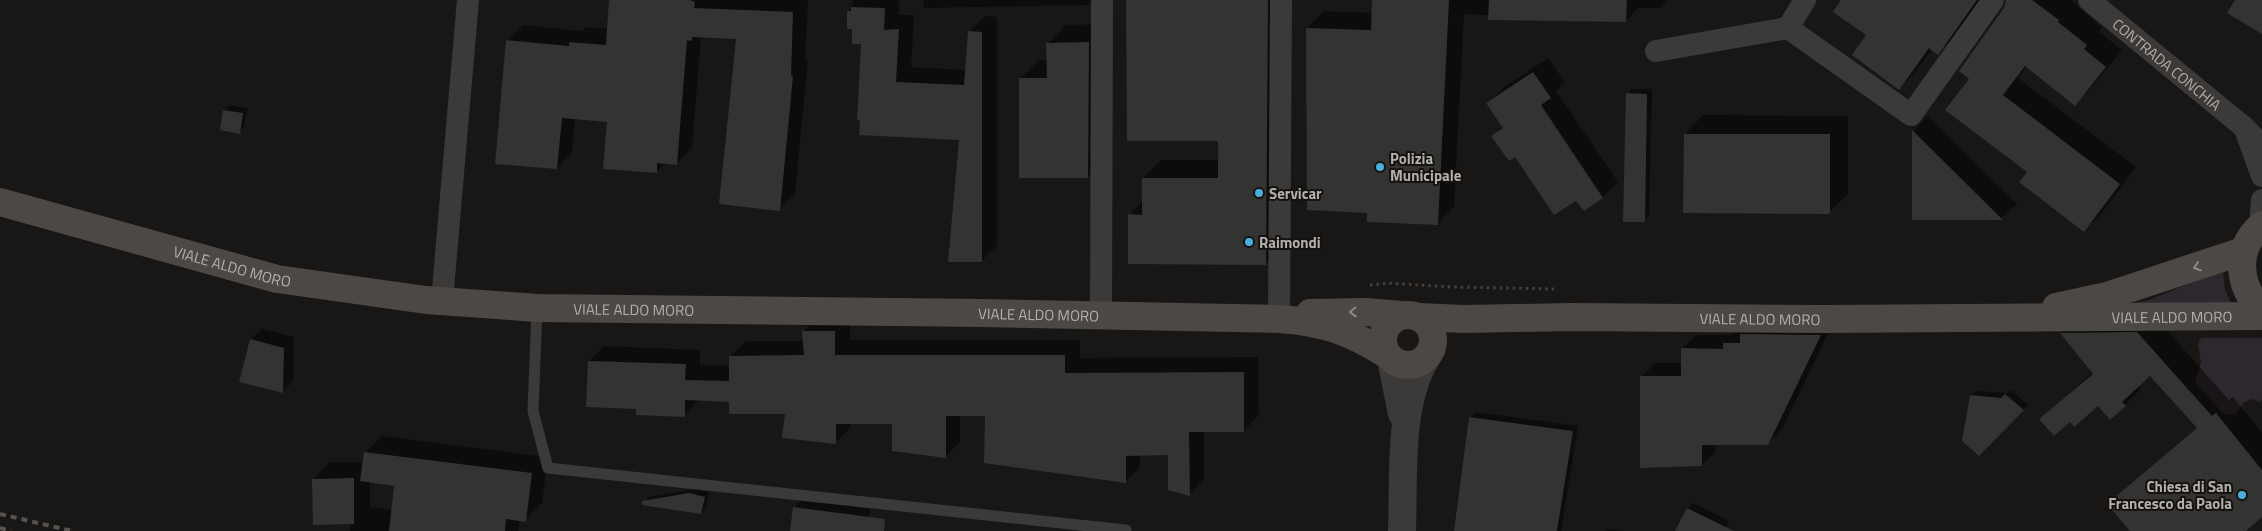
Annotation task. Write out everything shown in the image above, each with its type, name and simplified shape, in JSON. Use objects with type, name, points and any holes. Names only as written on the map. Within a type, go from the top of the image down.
[{"type":"main road","name":"VIALE ALDO MORO","points":[[0,202],[277,279],[442,301],[537,308],[1279,319],[1305,321],[1335,327],[1389,356]]},
{"type":"main road","points":[[2261,217],[2243,251],[2241,267],[2243,283],[2250,297],[2262,310]]},
{"type":"main road","name":"VIALE ALDO MORO","points":[[1992,318],[2107,296],[2243,251]]},
{"type":"main road","name":"VIALE ALDO MORO","points":[[1279,319],[1309,313],[1365,312],[1439,319],[2195,318],[2262,316]]},
{"type":"main road","points":[[1410,316],[1430,328],[1433,336],[1428,355],[1412,365],[1404,365],[1389,356],[1382,340],[1384,332],[1394,318],[1410,316]]},
{"type":"main road","name":"VIALE ALDO MORO","points":[[1428,355],[1478,327],[1528,318]]},
{"type":"street","points":[[442,301],[468,0]]},
{"type":"street","points":[[1101,316],[1102,0]]},
{"type":"street","points":[[1279,319],[1281,0]]},
{"type":"street","points":[[1788,28],[1805,0]]},
{"type":"street","points":[[1656,51],[1788,28],[1911,115],[1993,0]]},
{"type":"street","name":"CONTRADA CONCHIA","points":[[2089,0],[2245,128],[2262,146]]},
{"type":"street","points":[[2245,128],[2262,176]]},
{"type":"street","points":[[1402,531],[1405,448],[1411,392],[1416,374],[1428,355]]},
{"type":"street","points":[[1389,356],[1400,401],[1405,448]]},
{"type":"lane","points":[[537,308],[532,411],[548,468],[1126,530]]},
{"type":"shaded area","points":[[2223,269],[2225,290],[2234,309],[2111,307],[2150,300]]},
{"type":"shaded area","points":[[2262,338],[2262,399],[2260,402],[2251,399],[2243,403],[2235,415],[2224,414],[2195,383],[2201,362],[2198,344],[2200,339]]},
{"type":"building","points":[[609,0],[690,0],[695,2],[694,8],[793,12],[791,75],[793,76],[780,211],[719,204],[736,39],[692,37],[692,41],[687,40],[677,165],[657,163],[657,173],[603,169],[607,122],[562,118],[557,169],[495,164],[506,40],[569,46],[569,42],[606,45]]},
{"type":"building","points":[[1126,0],[1268,0],[1266,265],[1128,264],[1128,214],[1142,215],[1142,178],[1218,178],[1218,141],[1127,141]]},
{"type":"building","points":[[1372,0],[1449,0],[1438,225],[1367,222],[1367,213],[1307,210],[1306,28],[1371,30]]},
{"type":"building","points":[[1489,0],[1627,0],[1626,22],[1488,20]]},
{"type":"building","points":[[1841,0],[1977,0],[1938,55],[1929,48],[1899,90],[1852,55],[1866,35],[1833,12]]},
{"type":"building","points":[[2006,0],[2032,0],[2059,20],[2058,22],[2087,45],[2084,49],[2106,67],[2075,106],[2025,66],[2003,95],[2120,184],[2084,232],[2019,182],[2027,172],[1945,110],[1969,79],[1959,71],[2004,8]]},
{"type":"building","points":[[2235,0],[2262,0],[2262,34],[2227,13]]},
{"type":"building","points":[[851,7],[885,8],[884,30],[899,29],[896,82],[964,85],[968,31],[982,32],[982,262],[948,262],[959,140],[859,135],[860,121],[857,120],[861,44],[852,44],[852,29],[847,29],[847,11],[851,11]]},
{"type":"building","points":[[1089,42],[1088,178],[1019,178],[1019,78],[1047,78],[1046,43]]},
{"type":"building","points":[[1533,72],[1551,98],[1541,105],[1603,198],[1584,211],[1576,201],[1554,215],[1515,157],[1509,161],[1491,136],[1503,128],[1486,103]]},
{"type":"building","points":[[1626,93],[1647,94],[1645,222],[1623,222]]},
{"type":"building","points":[[223,110],[243,113],[240,134],[220,130]]},
{"type":"building","points":[[1912,130],[2003,220],[1912,220]]},
{"type":"building","points":[[1684,134],[1830,134],[1830,214],[1683,213]]},
{"type":"building","points":[[802,331],[835,331],[835,355],[1065,355],[1065,373],[1244,372],[1244,432],[1189,432],[1190,496],[1168,490],[1168,455],[1126,456],[1126,483],[984,463],[985,416],[946,416],[946,458],[892,451],[892,424],[836,424],[836,444],[782,438],[785,414],[729,414],[729,402],[685,400],[685,417],[636,415],[636,409],[586,407],[588,361],[686,364],[685,380],[729,381],[729,356],[804,355]]},
{"type":"building","points":[[2137,332],[2212,416],[2216,413],[2262,470],[2262,517],[2246,531],[2130,531],[2107,504],[2197,428],[2150,376],[2122,402],[2126,406],[2110,420],[2098,406],[2074,427],[2070,422],[2054,436],[2039,419],[2093,374],[2060,333]]},
{"type":"building","points":[[1740,334],[1821,335],[1768,445],[1702,445],[1702,466],[1640,468],[1640,376],[1681,376],[1681,348],[1723,349],[1723,343],[1740,343]]},
{"type":"building","points":[[250,339],[284,348],[283,393],[239,382]]},
{"type":"building","points":[[2005,394],[2024,410],[1979,456],[1962,441],[1970,395],[2001,398]]},
{"type":"building","points":[[1469,417],[1573,431],[1557,531],[1454,531]]},
{"type":"building","points":[[364,452],[532,473],[526,522],[506,519],[505,531],[389,531],[394,486],[360,481]]},
{"type":"building","points":[[354,478],[354,524],[313,525],[312,479]]},
{"type":"building","points":[[689,493],[705,497],[701,514],[642,505],[642,501]]},
{"type":"building","points":[[793,507],[885,519],[884,531],[790,531]]},
{"type":"building","points":[[1687,508],[1734,531],[1675,531]]},
{"type":"railway","points":[[0,514],[72,531]]},
{"type":"railway","points":[[0,528],[11,531]]},
{"type":"place","name":"Polizia Municipale","points":[[1380,167]]},
{"type":"place","name":"Servicar","points":[[1259,193]]},
{"type":"place","name":"Raimondi","points":[[1249,242]]},
{"type":"place","name":"Chiesa di San Francesco da Paola","points":[[2242,495]]}]
